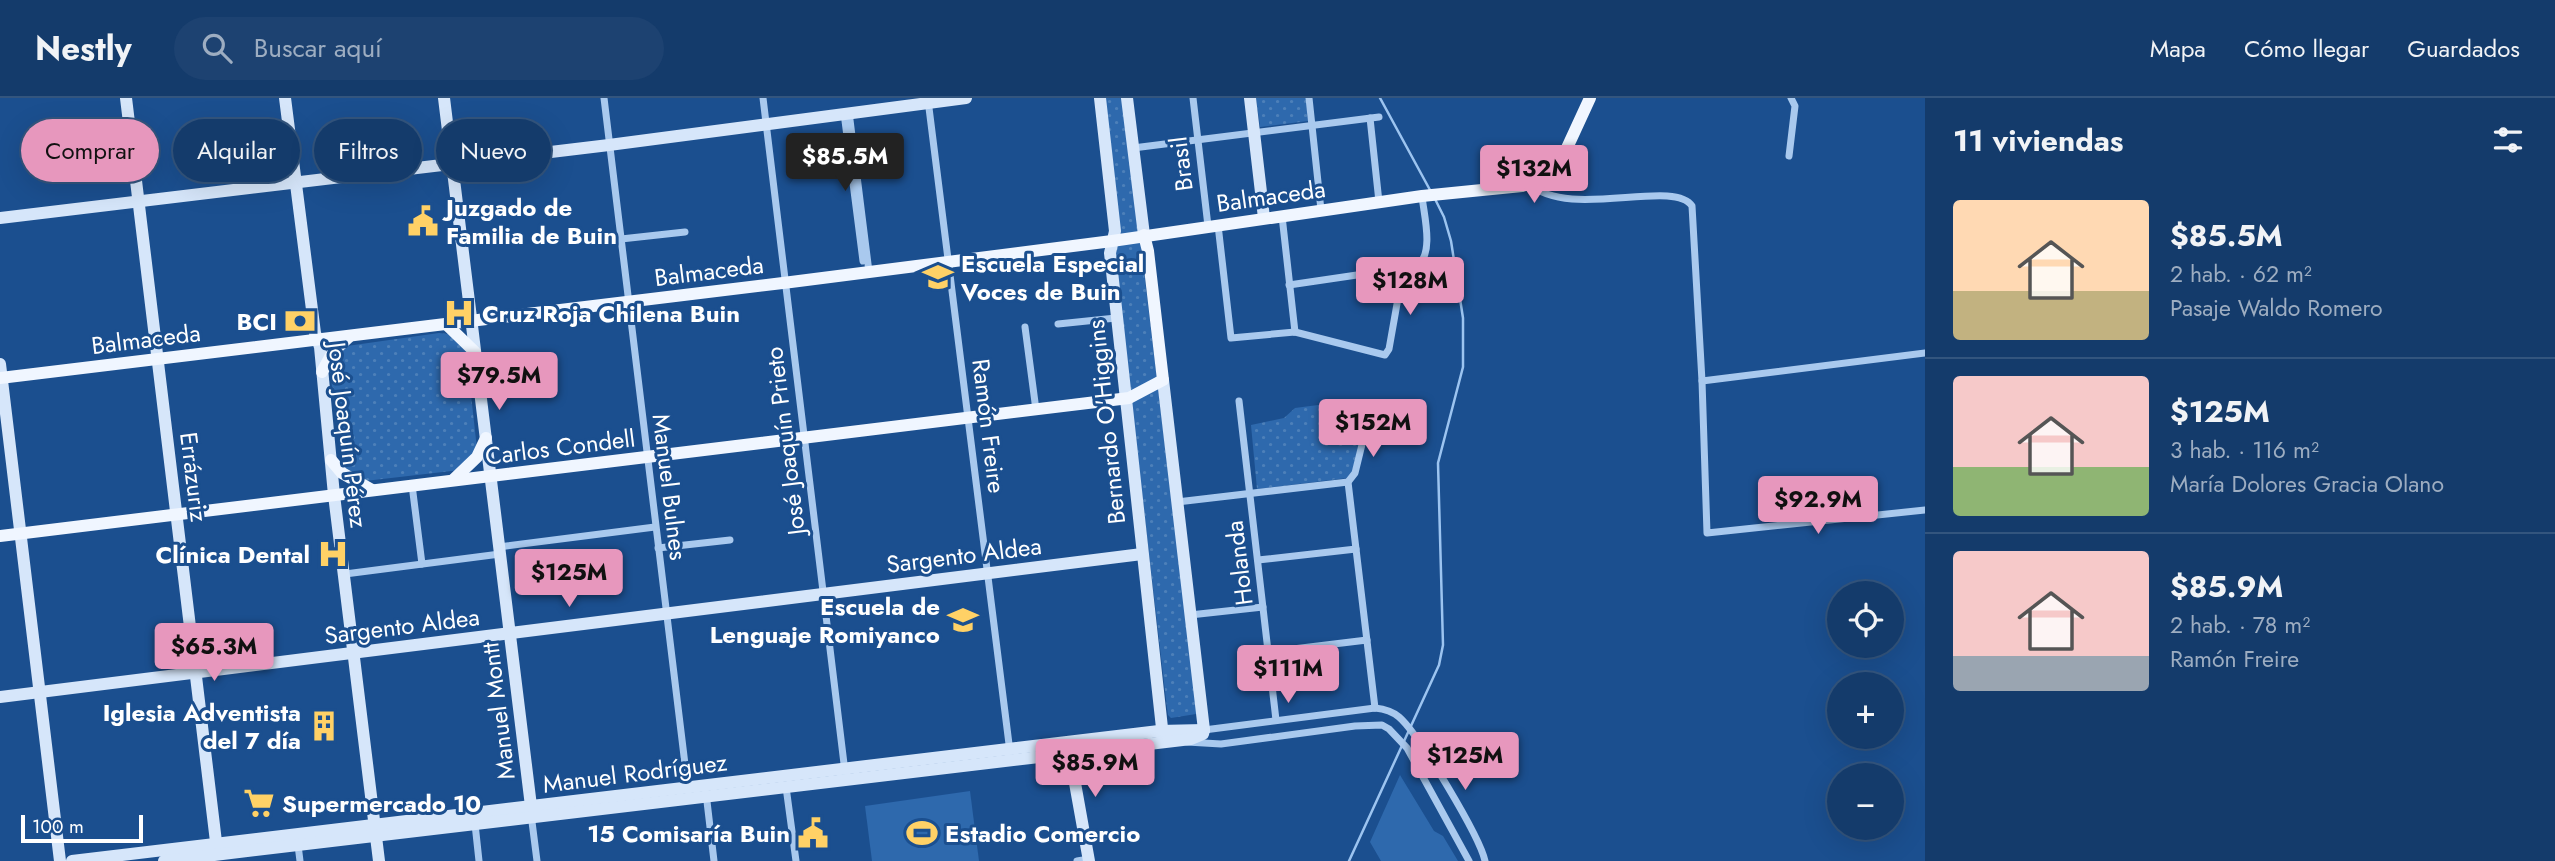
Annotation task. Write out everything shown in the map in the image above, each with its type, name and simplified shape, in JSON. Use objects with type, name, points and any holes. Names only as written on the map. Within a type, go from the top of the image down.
[{"type":"main road","points":[[1530,184],[1544,178],[1561,161],[1590,98]]},
{"type":"main road","name":"Balmaceda","points":[[1,373],[158,359],[471,322],[1112,241],[1429,195],[1530,184]]},
{"type":"main road","points":[[1144,235],[1163,380]]},
{"type":"main road","points":[[446,324],[475,352]]},
{"type":"main road","points":[[323,372],[333,352],[350,335]]},
{"type":"main road","name":"Carlos Condell","points":[[0,536],[1124,399],[1163,380]]},
{"type":"main road","points":[[453,481],[477,457],[486,438]]},
{"type":"main road","points":[[331,460],[342,473],[373,491]]},
{"type":"street","name":"Errázuriz","points":[[126,98],[217,853]]},
{"type":"street","name":"José Joaquín Pérez","points":[[285,98],[288,119]]},
{"type":"street","name":"Manuel Montt","points":[[444,98],[447,119]]},
{"type":"street","name":"Manuel Bulnes","points":[[604,98],[688,793]]},
{"type":"street","name":"José Joaquín Prieto","points":[[763,98],[846,774]]},
{"type":"street","points":[[551,152],[927,100],[966,98]]},
{"type":"street","name":"Bernardo O'Higgins","points":[[1100,98],[1115,231],[1110,253],[1116,318],[1163,736]]},
{"type":"street","points":[[1127,98],[1144,235]]},
{"type":"street","name":"Brasil","points":[[1193,98],[1213,225]]},
{"type":"street","points":[[1250,98],[1264,218]]},
{"type":"street","points":[[1309,98],[1321,210]]},
{"type":"street","points":[[1789,156],[1795,106],[1791,98]]},
{"type":"street","name":"Ramón Freire","points":[[927,100],[1010,754]]},
{"type":"street","points":[[847,112],[867,272]]},
{"type":"street","points":[[1133,148],[1375,118],[1379,202]]},
{"type":"street","points":[[300,182],[436,165]]},
{"type":"street","points":[[0,218],[296,182]]},
{"type":"street","name":"José Joaquín Pérez","points":[[296,182],[320,347],[334,495],[379,861]]},
{"type":"street","name":"Manuel Montt","points":[[454,182],[537,861]]},
{"type":"street","points":[[1530,184],[1547,196],[1563,200],[1667,195],[1689,201],[1694,214],[1707,533],[1925,510]]},
{"type":"street","points":[[1289,285],[1418,267],[1424,259],[1429,195]]},
{"type":"street","points":[[1282,216],[1294,332]]},
{"type":"street","points":[[1213,225],[1231,338],[1294,332],[1381,355],[1387,354],[1403,270]]},
{"type":"street","points":[[621,239],[685,232]]},
{"type":"street","points":[[1058,324],[1116,318]]},
{"type":"street","points":[[1025,327],[1036,410]]},
{"type":"street","points":[[1702,380],[1925,353]]},
{"type":"street","points":[[1,373],[60,861]]},
{"type":"street","points":[[1163,380],[1204,730]]},
{"type":"street","name":"Holanda","points":[[1239,401],[1276,720]]},
{"type":"street","points":[[1369,416],[1355,473],[1348,482],[1375,708],[1392,712],[1414,735],[1478,841],[1485,861]]},
{"type":"street","points":[[1177,502],[1348,482]]},
{"type":"street","points":[[412,485],[422,564]]},
{"type":"street","points":[[345,574],[655,527]]},
{"type":"street","points":[[658,548],[730,540]]},
{"type":"street","points":[[1258,560],[1356,549]]},
{"type":"street","name":"Sargento Aldea","points":[[0,697],[1142,554]]},
{"type":"street","points":[[1190,615],[1263,607]]},
{"type":"street","points":[[1268,652],[1367,640]]},
{"type":"street","name":"Manuel Rodríguez","points":[[217,853],[376,830],[1375,708]]},
{"type":"street","points":[[1178,741],[1205,745],[1221,744],[1382,725],[1407,748],[1469,861]]},
{"type":"street","name":"Manuel Rodríguez","points":[[1163,736],[1178,741],[1198,737],[1204,730]]},
{"type":"street","points":[[1069,747],[1085,860]]},
{"type":"street","name":"Manuel Rodríguez","points":[[706,791],[786,787],[846,774]]},
{"type":"street","points":[[786,787],[796,861]]},
{"type":"street","points":[[706,791],[714,861]]},
{"type":"street","points":[[1445,817],[1459,809]]},
{"type":"street","name":"Manuel Rodríguez","points":[[72,861],[161,858],[298,845],[376,830],[475,824],[531,811]]},
{"type":"street","points":[[475,824],[479,861]]},
{"type":"street","points":[[298,845],[300,861]]},
{"type":"shaded area","points":[[1104,98],[1123,98],[1197,710],[1196,714],[1171,718],[1167,708],[1115,262],[1119,227]]},
{"type":"shaded area","points":[[1256,98],[1306,98],[1308,121],[1260,127]]},
{"type":"shaded area","points":[[448,334],[466,350],[477,449],[460,470],[365,481],[342,468],[330,371],[332,363],[347,346]]},
{"type":"shaded area","points":[[1349,401],[1363,405],[1365,415],[1352,473],[1347,478],[1257,489],[1251,425],[1284,418],[1295,408]]},
{"type":"shaded area","points":[[1400,775],[1434,831],[1443,836],[1458,861],[1381,861],[1370,842]]},
{"type":"shaded area","name":"Estadio Comercio","points":[[970,791],[979,861],[872,861],[865,806]]},
{"type":"waterway","points":[[1380,98],[1430,190]]},
{"type":"waterway","points":[[1349,861],[1439,665],[1443,645],[1438,463],[1463,367],[1463,318],[1451,241],[1435,199]]},
{"type":"place","name":"Juzgado de Familia de Buin","points":[[423,221]]},
{"type":"place","name":"Escuela Especial Voces de Buin","points":[[938,277]]},
{"type":"place","name":"Cruz Roja Chilena Buin","points":[[459,313]]},
{"type":"place","name":"BCI","points":[[300,321]]},
{"type":"place","name":"Clínica Dental","points":[[333,554]]},
{"type":"place","name":"Escuela de Lenguaje Romiyanco","points":[[963,620]]},
{"type":"place","name":"Iglesia Adventista del 7 día","points":[[324,726]]},
{"type":"place","name":"Supermercado 10","points":[[259,803]]},
{"type":"place","name":"15 Comisaría Buin","points":[[813,833]]},
{"type":"place","name":"Estadio Comercio","points":[[922,833]]}]
